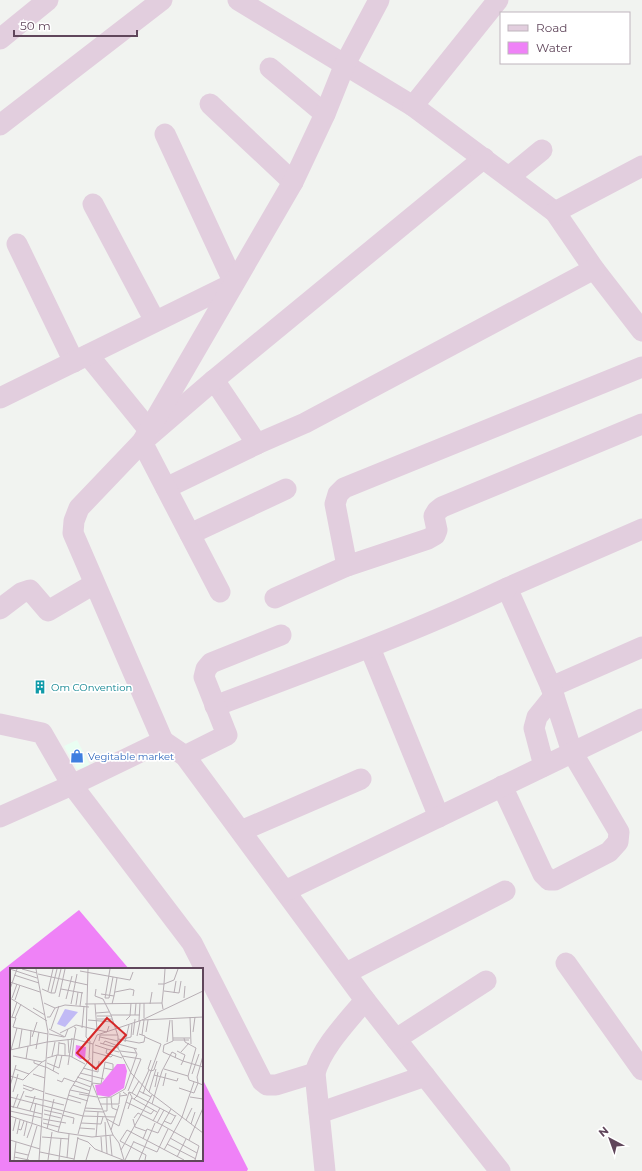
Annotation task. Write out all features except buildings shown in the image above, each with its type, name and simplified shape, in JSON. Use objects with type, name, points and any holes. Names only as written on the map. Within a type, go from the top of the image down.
[{"type":"street","points":[[0,39],[48,0]]},
{"type":"street","points":[[0,125],[162,0]]},
{"type":"street","points":[[238,0],[414,106],[555,212],[594,269],[640,326]]},
{"type":"street","points":[[146,436],[293,182],[325,114],[345,64],[379,0]]},
{"type":"street","points":[[414,106],[498,0]]},
{"type":"street","points":[[270,68],[325,114]]},
{"type":"street","points":[[210,104],[293,182]]},
{"type":"street","points":[[165,134],[234,283]]},
{"type":"street","points":[[509,177],[542,150]]},
{"type":"street","points":[[484,158],[146,436],[79,508],[74,521],[73,533],[163,741],[185,756],[365,1000],[500,1171]]},
{"type":"street","points":[[555,212],[642,166]]},
{"type":"street","points":[[93,204],[155,321]]},
{"type":"street","points":[[17,244],[81,358],[146,436],[166,488],[220,592]]},
{"type":"street","points":[[166,488],[257,444],[305,423],[594,269]]},
{"type":"street","points":[[0,398],[234,283]]},
{"type":"street","points":[[347,566],[335,504],[338,494],[344,488],[642,367]]},
{"type":"street","points":[[214,380],[257,444]]},
{"type":"street","points":[[275,598],[347,566],[428,539],[434,535],[437,530],[434,516],[442,507],[642,424]]},
{"type":"street","points":[[190,534],[286,489]]},
{"type":"street","points":[[215,706],[370,648],[456,612],[642,529]]},
{"type":"street","points":[[4,599],[30,590],[48,610],[94,584]]},
{"type":"street","points":[[502,786],[543,874],[549,880],[555,880],[609,852],[618,842],[619,832],[572,752],[552,691],[507,588]]},
{"type":"street","points":[[185,756],[227,735],[204,677],[206,669],[210,663],[280,635]]},
{"type":"street","points":[[544,766],[534,728],[538,717],[552,691],[642,647]]},
{"type":"street","points":[[370,648],[439,817]]},
{"type":"street","points":[[286,891],[572,752],[642,720]]},
{"type":"street","points":[[0,724],[42,733],[72,785],[192,943],[262,1081],[267,1085],[276,1085],[315,1073]]},
{"type":"street","points":[[0,817],[72,785],[163,741]]},
{"type":"street","points":[[241,831],[361,779]]},
{"type":"street","points":[[346,973],[505,891]]},
{"type":"street","points":[[566,963],[642,1070]]},
{"type":"street","points":[[396,1038],[486,981]]},
{"type":"street","points":[[325,1171],[315,1073],[323,1053],[365,1000]]},
{"type":"street","points":[[319,1113],[425,1076]]},
{"type":"shaded area","name":"Vegitable market","points":[[77,740],[91,767],[77,769],[64,746]]},
{"type":"water","points":[[79,910],[128,968],[10,968],[10,1161],[203,1161],[203,1080],[248,1169],[247,1171],[0,1171],[0,972]]},
{"type":"place","name":"Om COnvention","points":[[40,687]]},
{"type":"place","name":"Vegitable market","points":[[77,756]]}]
